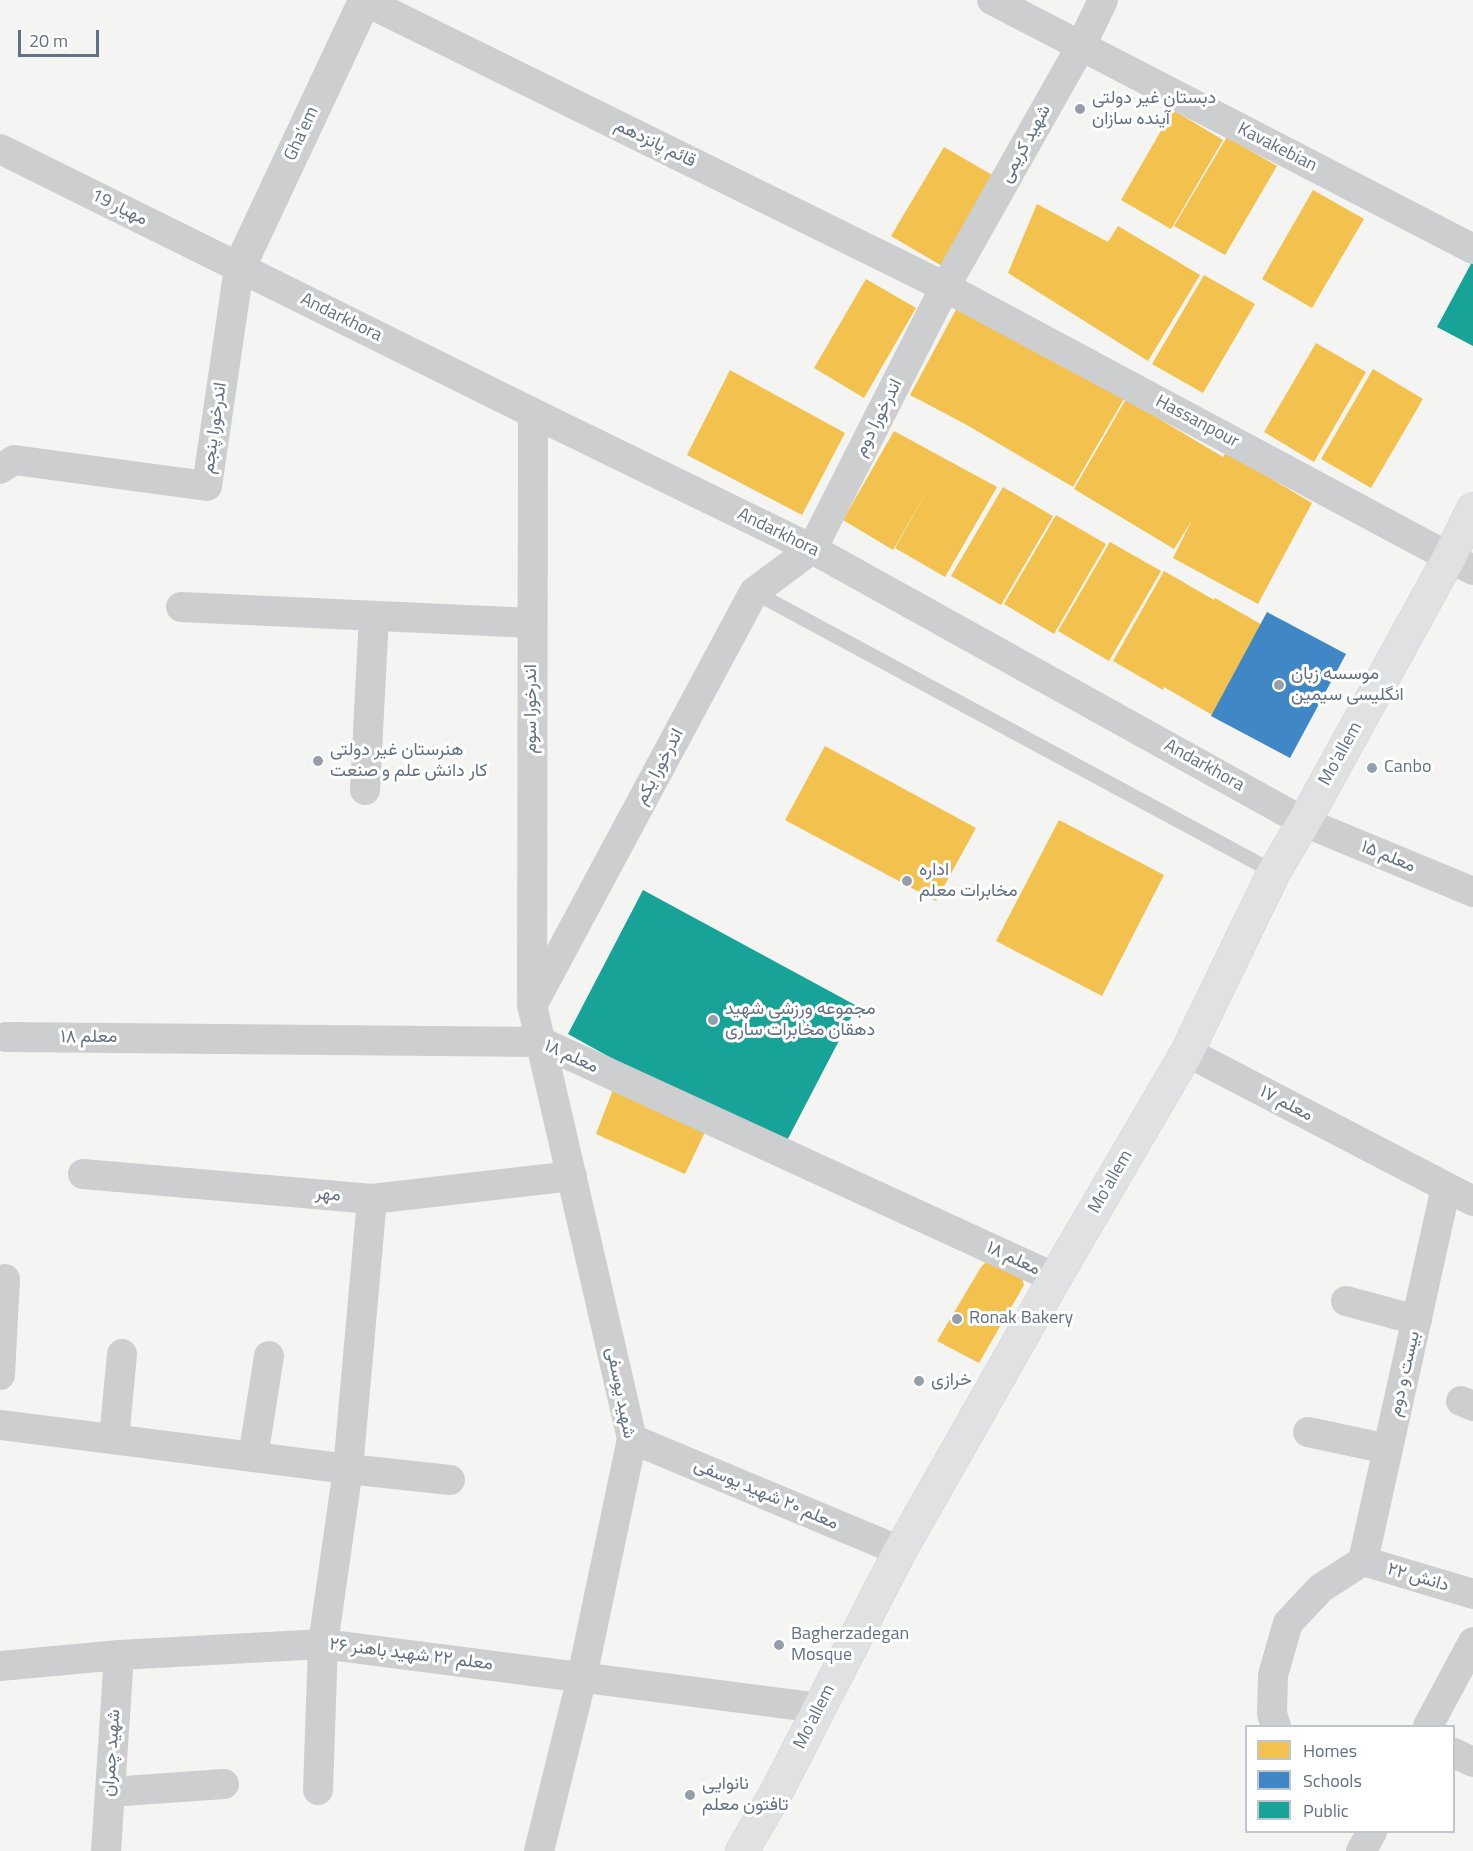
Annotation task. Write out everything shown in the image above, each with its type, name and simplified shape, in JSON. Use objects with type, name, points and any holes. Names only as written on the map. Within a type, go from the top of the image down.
[{"type":"main road","name":"Mo'allem","points":[[742,1851],[776,1793],[900,1551],[1055,1278],[1187,1053],[1274,872],[1461,564],[1473,509]]},
{"type":"street","name":"Gha'em","points":[[239,268],[364,0]]},
{"type":"street","name":"قائم پانزدهم","points":[[364,0],[945,287]]},
{"type":"street","name":"Kavakebian","points":[[992,0],[1473,249]]},
{"type":"street","name":"شهید کریمی","points":[[945,287],[1081,46],[1103,0]]},
{"type":"street","name":"مهیار 19","points":[[0,149],[239,268]]},
{"type":"street","name":"Andarkhora","points":[[239,268],[812,549],[1304,822]]},
{"type":"street","name":"اندرخورا پنجم","points":[[0,469],[14,460],[207,486],[239,268]]},
{"type":"street","name":"اندرخورا دوم","points":[[812,549],[945,287]]},
{"type":"street","name":"Hassanpour","points":[[945,287],[1461,564]]},
{"type":"street","name":"اندرخورا سوم","points":[[532,413],[532,1005]]},
{"type":"street","name":"اندرخورا یکم","points":[[532,1005],[754,592],[812,549]]},
{"type":"street","points":[[181,608],[532,623]]},
{"type":"street","points":[[365,790],[374,616]]},
{"type":"street","name":"معلم ۱۵","points":[[1304,822],[1473,892]]},
{"type":"street","name":"شهید یوسفی","points":[[532,1005],[632,1439],[582,1677],[539,1851]]},
{"type":"street","name":"معلم ۱۸","points":[[6,1037],[541,1042],[1055,1278]]},
{"type":"street","name":"معلم ١٧","points":[[1187,1053],[1473,1201]]},
{"type":"street","name":"مهر","points":[[83,1174],[372,1199],[572,1176]]},
{"type":"street","name":"بیست و دوم","points":[[1363,1561],[1446,1187]]},
{"type":"street","points":[[318,1791],[323,1644],[348,1469],[372,1199]]},
{"type":"street","points":[[0,1375],[5,1279]]},
{"type":"street","points":[[1346,1302],[1417,1320]]},
{"type":"street","points":[[114,1439],[122,1354]]},
{"type":"street","points":[[253,1457],[269,1356]]},
{"type":"street","points":[[0,1425],[450,1480]]},
{"type":"street","points":[[1308,1432],[1388,1449]]},
{"type":"street","name":"معلم ۲۰ شهید یوسفی","points":[[632,1439],[900,1551]]},
{"type":"street","points":[[1276,1725],[1272,1714],[1273,1675],[1288,1623],[1321,1588],[1363,1561]]},
{"type":"street","name":"دانش ۲۲","points":[[1363,1561],[1473,1594]]},
{"type":"street","points":[[1429,1725],[1473,1642]]},
{"type":"street","name":"معلم ۲۲ شهید باهنر ۲۶","points":[[0,1666],[119,1656],[323,1644],[819,1708]]},
{"type":"street","name":"شهید چمران","points":[[106,1851],[119,1656]]},
{"type":"street","points":[[1455,1753],[1473,1762]]},
{"type":"street","points":[[110,1792],[224,1784]]},
{"type":"street","points":[[1361,1851],[1371,1833]]},
{"type":"lane","points":[[754,592],[1274,872]]},
{"type":"building: Homes","points":[[1173,110],[1223,140],[1171,229],[1121,200]]},
{"type":"building: Homes","points":[[1227,137],[1277,166],[1225,255],[1174,226]]},
{"type":"building: Homes","points":[[944,147],[994,176],[942,266],[891,236]]},
{"type":"building: Homes","points":[[1313,190],[1364,219],[1312,308],[1262,279]]},
{"type":"building: Homes","points":[[1037,204],[1108,242],[1118,226],[1200,275],[1148,361],[1008,273]]},
{"type":"building: Homes","points":[[1204,275],[1255,304],[1203,393],[1152,364]]},
{"type":"building: Homes","points":[[866,279],[916,308],[864,398],[814,368]]},
{"type":"building: Homes","points":[[958,306],[1125,397],[1073,487],[910,395]]},
{"type":"building: Homes","points":[[1316,343],[1366,372],[1314,462],[1264,432]]},
{"type":"building: Homes","points":[[1373,369],[1423,399],[1371,488],[1321,459]]},
{"type":"building: Homes","points":[[730,370],[845,433],[802,515],[687,455]]},
{"type":"building: Homes","points":[[1126,399],[1223,457],[1226,452],[1312,503],[1258,604],[1173,558],[1192,520],[1174,549],[1074,489]]},
{"type":"building: Homes","points":[[894,431],[997,487],[945,577],[895,548],[929,488],[893,550],[843,520]]},
{"type":"building: Homes","points":[[1003,487],[1053,516],[1001,605],[951,576]]},
{"type":"building: Homes","points":[[1056,515],[1106,544],[1054,634],[1004,604]]},
{"type":"building: Homes","points":[[1110,542],[1161,571],[1109,661],[1058,631]]},
{"type":"building: Homes","points":[[1164,571],[1266,627],[1214,716],[1113,661]]},
{"type":"building: Homes","points":[[825,746],[976,828],[936,901],[785,820]]},
{"type":"building: Homes","points":[[1059,820],[1164,875],[1102,996],[996,941]]},
{"type":"building: Homes","points":[[614,1087],[707,1128],[685,1174],[596,1134]]},
{"type":"building: Homes","points":[[991,1257],[1020,1272],[1024,1285],[979,1363],[937,1341],[981,1267]]},
{"type":"building: Schools","name":"موسسه زبان انگلیسی سیمین","points":[[1267,612],[1346,654],[1290,758],[1211,716]]},
{"type":"building: Public","points":[[1473,260],[1473,346],[1437,327]]},
{"type":"building: Public","name":"مجموعه ورزشی شهید دهقان مخابرات ساری","points":[[643,890],[857,1006],[781,1152],[568,1034]]},
{"type":"place","name":"دبستان غیر دولتی آینده سازان","points":[[1080,109]]},
{"type":"place","name":"موسسه زبان انگلیسی سیمین","points":[[1279,685]]},
{"type":"place","name":"هنرستان غیر دولتی کار دانش علم و صنعت","points":[[318,761]]},
{"type":"place","name":"Canbo","points":[[1372,768]]},
{"type":"place","name":"اداره مخابرات معلم","points":[[907,881]]},
{"type":"place","name":"مجموعه ورزشی شهید دهقان مخابرات ساری","points":[[713,1020]]},
{"type":"place","name":"Ronak Bakery","points":[[957,1319]]},
{"type":"place","name":"خرازی","points":[[919,1381]]},
{"type":"place","name":"Bagherzadegan Mosque","points":[[779,1645]]},
{"type":"place","name":"نانوایی تافتون معلم","points":[[690,1795]]}]
